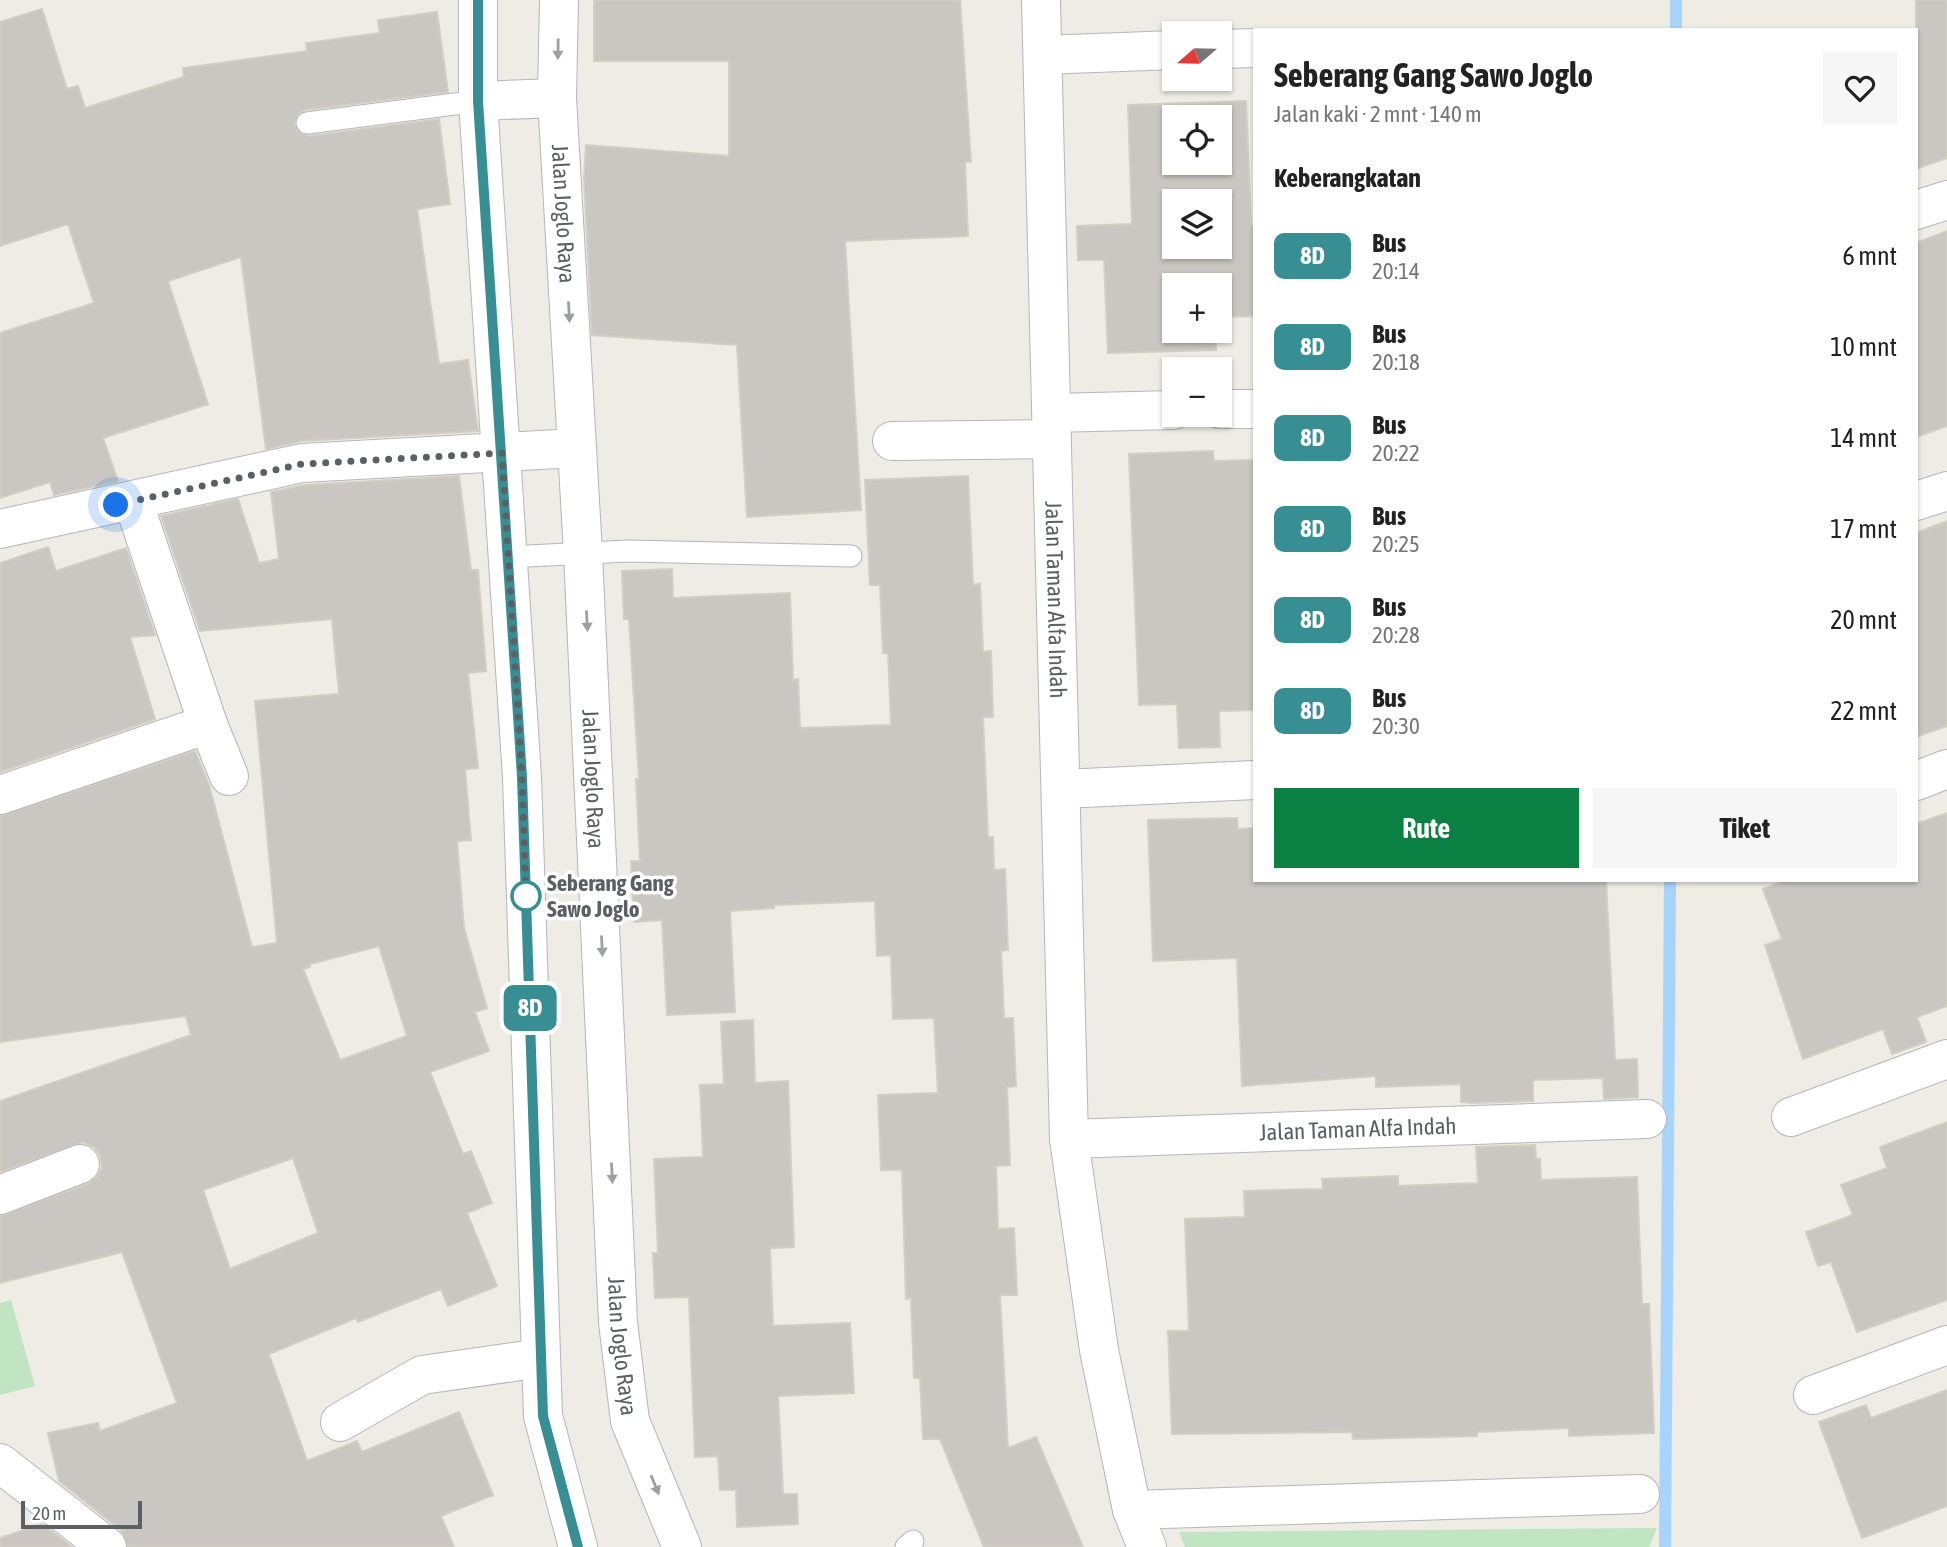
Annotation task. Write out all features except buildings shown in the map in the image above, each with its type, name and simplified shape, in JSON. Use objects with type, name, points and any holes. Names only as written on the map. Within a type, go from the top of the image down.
[{"type":"street","points":[[478,0],[478,101],[522,777],[543,1416],[578,1547]]},
{"type":"street","name":"Jalan Joglo Raya","points":[[559,0],[557,97],[583,553],[623,1382],[630,1421],[682,1547]]},
{"type":"street","name":"Jalan Taman Alfa Indah","points":[[1041,0],[1069,1139],[1099,1350],[1132,1510],[1147,1547]]},
{"type":"street","points":[[1232,49],[1253,48]]},
{"type":"street","points":[[1042,55],[1162,50]]},
{"type":"street","points":[[478,101],[557,97]]},
{"type":"street","points":[[1918,209],[1947,200]]},
{"type":"street","points":[[1232,410],[1253,409]]},
{"type":"street","points":[[892,441],[1052,426],[1162,412]]},
{"type":"street","points":[[0,529],[302,464],[576,448]]},
{"type":"street","points":[[1918,500],[1947,491]]},
{"type":"street","points":[[133,501],[208,724],[229,776]]},
{"type":"street","points":[[0,795],[208,724]]},
{"type":"street","points":[[1918,780],[1947,769]]},
{"type":"street","points":[[1062,789],[1253,780]]},
{"type":"street","points":[[1791,1117],[1947,1059]]},
{"type":"street","name":"Jalan Taman Alfa Indah","points":[[1069,1139],[1647,1119]]},
{"type":"street","points":[[0,1195],[80,1164]]},
{"type":"street","points":[[1813,1395],[1947,1345]]},
{"type":"street","points":[[340,1422],[422,1375],[541,1358]]},
{"type":"street","points":[[0,1463],[107,1547]]},
{"type":"street","points":[[1132,1510],[1640,1494]]},
{"type":"lane","points":[[307,123],[478,101]]},
{"type":"lane","points":[[508,557],[583,553],[851,556]]},
{"type":"green space","points":[[11,1300],[35,1386],[0,1395],[0,1303]]},
{"type":"green space","points":[[1657,1528],[1649,1547],[1185,1547],[1179,1532]]},
{"type":"waterway","points":[[1676,0],[1676,28]]},
{"type":"waterway","points":[[1665,1547],[1670,882]]},
{"type":"bus line","name":"8D","points":[[478,0],[478,101],[522,777],[543,1416],[578,1547]]},
{"type":"place","name":"Seberang Gang Sawo Joglo","points":[[526,896]]},
{"type":"route","points":[[116,505],[302,464],[502,453],[522,777],[526,896]]}]
